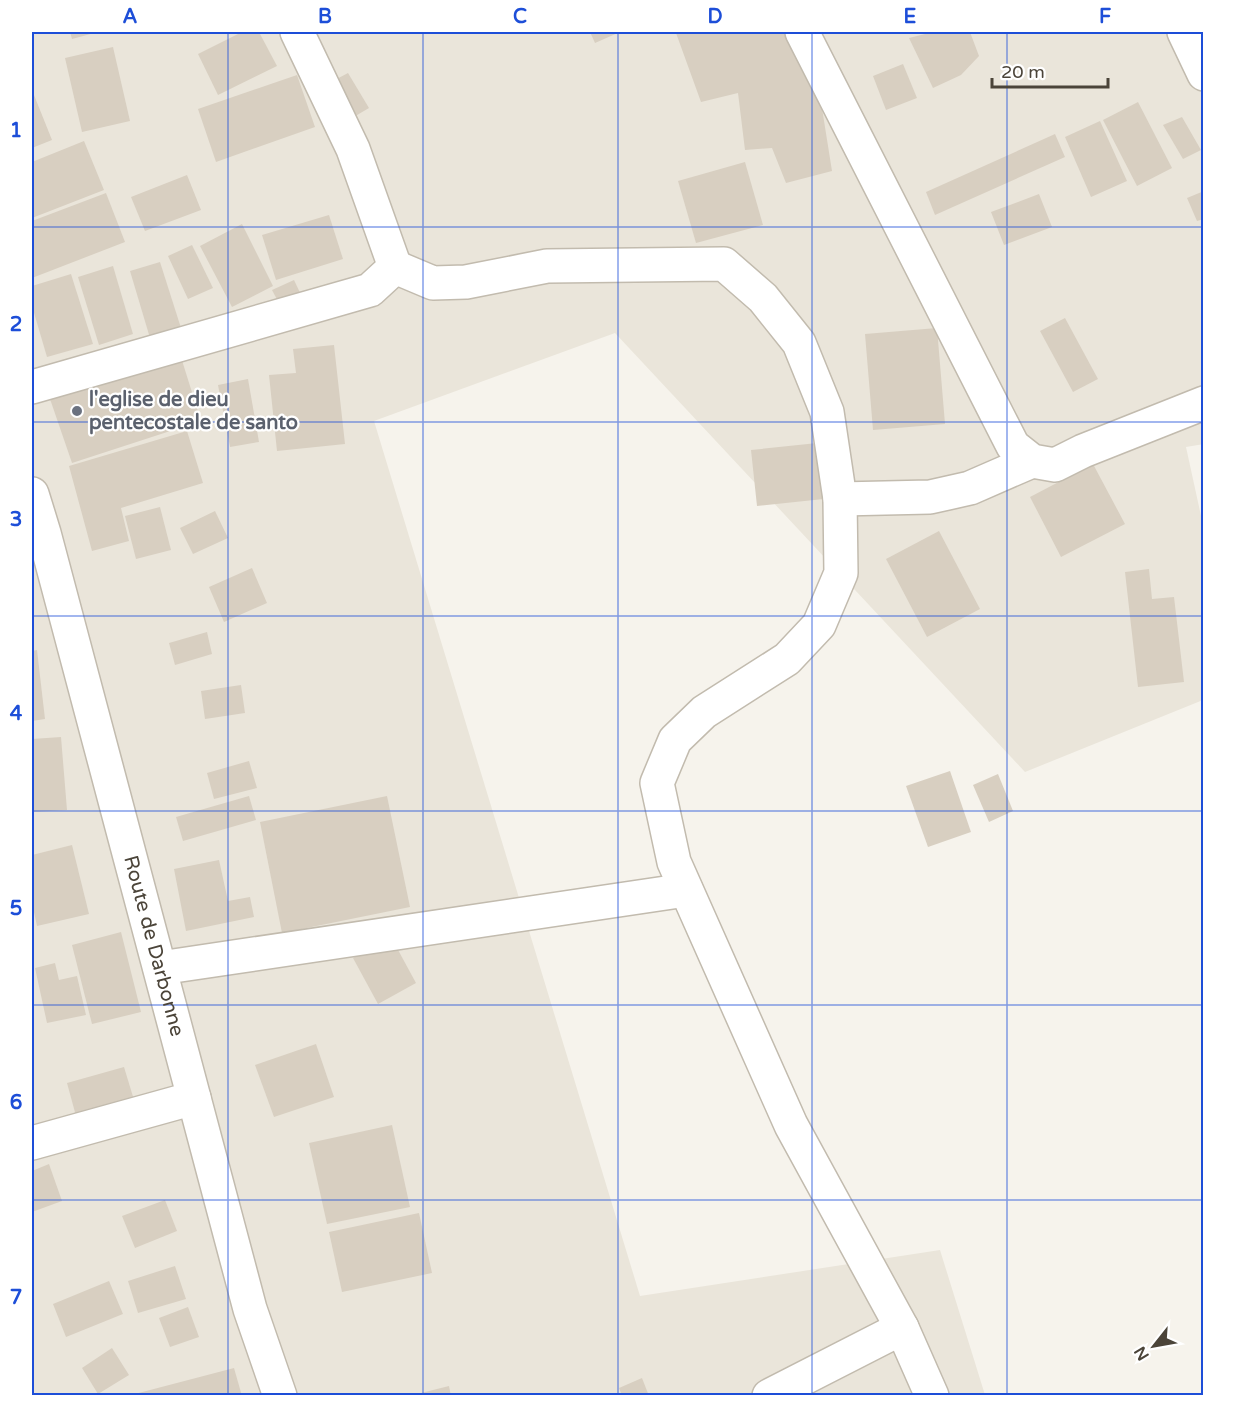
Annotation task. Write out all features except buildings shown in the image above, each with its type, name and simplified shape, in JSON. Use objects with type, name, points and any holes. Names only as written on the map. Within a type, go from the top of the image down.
[{"type":"street","points":[[297,32],[353,149],[395,267],[432,283],[466,282],[547,266],[724,264],[763,298],[799,343],[827,412],[840,499],[841,573],[819,625],[787,659],[704,712],[675,740],[657,783],[674,862],[791,1125],[902,1328],[932,1395]]},
{"type":"street","points":[[802,32],[1013,446],[1032,461],[1055,465],[1083,451],[1203,403]]},
{"type":"street","points":[[1184,32],[1203,74]]},
{"type":"street","points":[[32,387],[370,290],[395,267]]},
{"type":"street","points":[[840,499],[930,497],[970,488],[1032,461]]},
{"type":"street","name":"Route de Darbonne","points":[[32,494],[38,535],[160,969],[250,1309],[280,1395]]},
{"type":"street","points":[[160,969],[686,890]]},
{"type":"street","points":[[32,1143],[194,1098]]},
{"type":"street","points":[[770,1395],[902,1328]]},
{"type":"shaded area","points":[[32,32],[1203,32],[1204,444],[1186,447],[1203,525],[1203,700],[1025,772],[615,333],[374,421],[640,1296],[940,1250],[985,1395],[32,1395]]},
{"type":"place","name":"l'eglise de dieu pentecostale de santo","points":[[77,411]]}]
